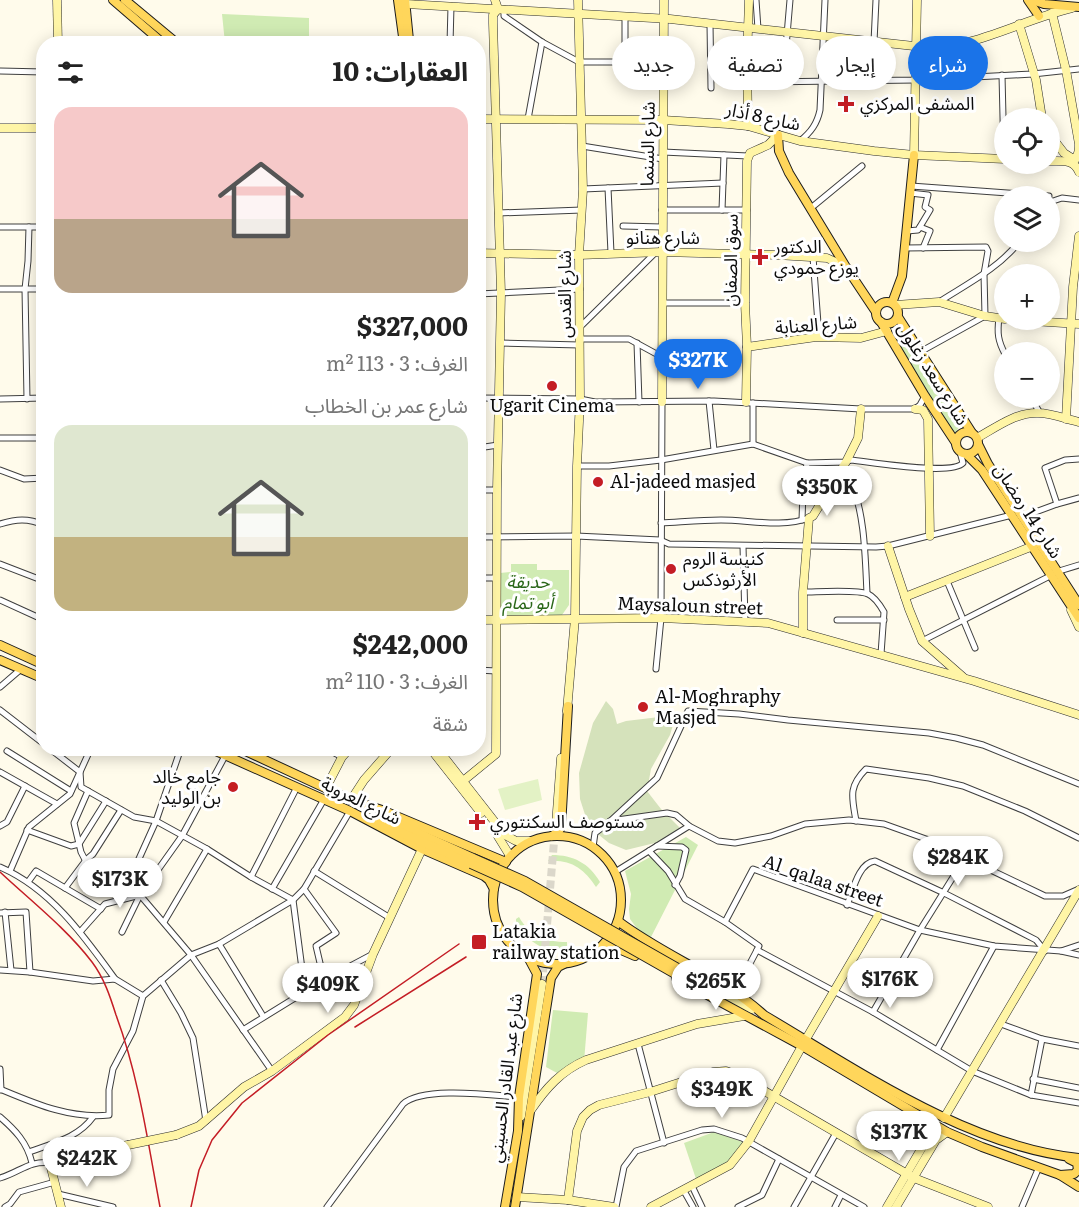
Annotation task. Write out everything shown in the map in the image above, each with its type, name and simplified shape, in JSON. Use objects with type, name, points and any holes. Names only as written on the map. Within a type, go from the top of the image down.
[{"type":"main road","points":[[113,0],[156,35]]},
{"type":"main road","points":[[125,0],[156,35]]},
{"type":"main road","points":[[1027,0],[1039,16]]},
{"type":"main road","points":[[1032,0],[1044,4],[1076,7]]},
{"type":"main road","points":[[403,1],[404,36]]},
{"type":"main road","points":[[403,1],[408,36]]},
{"type":"main road","name":"شارع سعد زغلول","points":[[778,135],[779,152],[846,267],[876,312]]},
{"type":"main road","points":[[893,304],[902,276],[914,155]]},
{"type":"main road","points":[[893,304],[897,309],[898,317],[889,324],[881,322],[876,312],[880,305],[893,304]]},
{"type":"main road","name":"شارع سعد زغلول","points":[[898,317],[976,438]]},
{"type":"main road","name":"شارع سعد زغلول","points":[[881,322],[924,396],[961,450]]},
{"type":"main road","points":[[962,434],[976,438],[973,453],[961,450],[962,434]]},
{"type":"main road","name":"شارع 14 رمضان","points":[[976,438],[984,457],[1053,574]]},
{"type":"main road","name":"شارع 14 رمضان","points":[[961,450],[982,470],[1011,515],[1075,602],[1078,617]]},
{"type":"main road","points":[[0,645],[36,660]]},
{"type":"main road","points":[[22,670],[28,658]]},
{"type":"main road","points":[[0,660],[36,676]]},
{"type":"main road","points":[[551,836],[561,827],[568,706]]},
{"type":"main road","name":"شارع العروبة","points":[[225,756],[350,811],[422,849],[484,876],[494,890]]},
{"type":"main road","name":"شارع العروبة","points":[[256,756],[351,800],[508,859]]},
{"type":"main road","points":[[351,800],[522,886],[684,975]]},
{"type":"main road","points":[[350,811],[472,861]]},
{"type":"main road","points":[[537,974],[542,969],[546,970],[551,978],[558,967],[587,957],[605,943],[618,921],[621,897],[615,872],[606,858],[593,847],[570,837],[551,836],[531,841],[508,859],[496,880],[495,916],[501,932],[512,946],[526,957],[545,963],[565,964]]},
{"type":"main road","points":[[618,921],[648,942],[735,992],[804,1043],[947,1132],[1060,1175],[1079,1187]]},
{"type":"main road","points":[[605,943],[625,950],[744,1016],[804,1043],[945,1118],[1035,1150],[1079,1158]]},
{"type":"main road","name":"شارع عبد القادر الحسيني","points":[[506,1207],[518,1131],[519,1097],[537,974],[533,964],[526,957]]},
{"type":"main road","name":"شارع عبد القادر الحسيني","points":[[515,1207],[551,978]]},
{"type":"main road","points":[[1060,1175],[1074,1174],[1078,1170],[1077,1163],[1066,1157]]},
{"type":"street","points":[[57,0],[58,36]]},
{"type":"street","points":[[495,0],[504,16],[542,42],[579,62],[621,62],[625,60],[625,18]]},
{"type":"street","points":[[578,0],[580,119]]},
{"type":"street","name":"شارع السنما","points":[[662,402],[662,303],[659,252],[663,186],[664,0]]},
{"type":"street","points":[[749,0],[753,28]]},
{"type":"street","points":[[748,126],[747,59],[756,0]]},
{"type":"street","points":[[788,36],[789,0]]},
{"type":"street","points":[[403,1],[578,15],[664,19],[822,36],[825,0]]},
{"type":"street","points":[[874,36],[876,0]]},
{"type":"street","points":[[916,36],[917,0]]},
{"type":"street","points":[[450,36],[451,6]]},
{"type":"street","points":[[988,36],[1039,16],[1076,7]]},
{"type":"street","points":[[463,781],[496,754],[496,490],[501,294],[492,18],[501,9]]},
{"type":"street","points":[[1052,13],[1066,70],[1079,144],[1074,161]]},
{"type":"street","points":[[710,24],[710,36]]},
{"type":"street","points":[[1019,24],[1040,108]]},
{"type":"street","points":[[528,119],[542,42]]},
{"type":"street","points":[[988,76],[1079,69]]},
{"type":"street","points":[[0,71],[36,72]]},
{"type":"street","points":[[1002,75],[1003,108]]},
{"type":"street","points":[[800,141],[811,132],[818,120],[820,90]]},
{"type":"street","points":[[914,155],[916,90]]},
{"type":"street","name":"شارع 8 أذار","points":[[486,119],[663,120],[748,126],[800,141],[914,155],[994,159]]},
{"type":"street","name":"شارع القدس","points":[[556,825],[575,618],[580,399],[579,255],[583,189],[580,119]]},
{"type":"street","points":[[0,128],[36,128]]},
{"type":"street","points":[[582,146],[663,155],[748,156],[753,151],[768,145],[778,135]]},
{"type":"street","points":[[1060,148],[1074,161],[1079,172]]},
{"type":"street","points":[[723,210],[724,155]]},
{"type":"street","name":"سوق الصفان","points":[[748,156],[745,303],[749,402]]},
{"type":"street","points":[[811,208],[861,166]]},
{"type":"street","points":[[583,189],[723,183]]},
{"type":"street","points":[[608,188],[611,253]]},
{"type":"street","points":[[910,190],[994,195]]},
{"type":"street","points":[[907,231],[918,230],[930,210],[925,207],[928,195],[910,190]]},
{"type":"street","points":[[1060,199],[1079,200]]},
{"type":"street","points":[[498,213],[582,210]]},
{"type":"street","points":[[662,210],[747,210]]},
{"type":"street","points":[[623,226],[662,227]]},
{"type":"street","points":[[0,227],[36,227]]},
{"type":"street","points":[[27,399],[25,289],[29,227]]},
{"type":"street","points":[[920,227],[930,231],[923,248]]},
{"type":"street","points":[[1066,419],[1075,324],[1079,236]]},
{"type":"street","points":[[905,248],[987,248],[984,274],[986,316]]},
{"type":"street","points":[[580,327],[659,252]]},
{"type":"street","name":"شارع هنانو","points":[[486,254],[579,255],[659,252],[746,254],[813,257],[837,261],[846,267]]},
{"type":"street","points":[[939,302],[984,274],[1011,252]]},
{"type":"street","points":[[813,257],[819,337]]},
{"type":"street","points":[[0,289],[36,289]]},
{"type":"street","points":[[486,294],[580,289]]},
{"type":"street","points":[[893,304],[939,302],[994,318]]},
{"type":"street","points":[[662,303],[745,303]]},
{"type":"street","points":[[920,352],[986,316]]},
{"type":"street","points":[[1060,323],[1075,324]]},
{"type":"street","name":"شارع العنابة","points":[[747,347],[819,337],[861,338],[887,331]]},
{"type":"street","points":[[500,343],[629,339],[662,357]]},
{"type":"street","points":[[637,343],[639,402]]},
{"type":"street","points":[[915,409],[920,405],[924,396]]},
{"type":"street","points":[[0,399],[36,398]]},
{"type":"street","points":[[486,398],[580,399],[595,402],[749,402],[861,410],[923,410],[927,414],[930,536]]},
{"type":"street","points":[[709,401],[714,450]]},
{"type":"street","points":[[656,669],[662,618],[660,540],[662,402]]},
{"type":"street","points":[[749,402],[753,444]]},
{"type":"street","points":[[1037,408],[1040,413]]},
{"type":"street","points":[[661,523],[720,520],[775,522],[806,519],[813,516],[846,462],[860,432],[861,410]]},
{"type":"street","points":[[976,438],[1015,417],[1040,413],[1079,422]]},
{"type":"street","points":[[0,438],[36,438]]},
{"type":"street","points":[[577,466],[609,466],[661,460],[753,444],[807,463],[851,460],[928,469],[957,467],[963,462],[961,450]]},
{"type":"street","points":[[486,447],[498,445]]},
{"type":"street","points":[[1057,504],[1045,468],[1065,460],[1079,459]]},
{"type":"street","points":[[803,633],[806,519],[803,492],[807,463]]},
{"type":"street","points":[[0,470],[24,478],[36,478]]},
{"type":"street","points":[[850,480],[860,508],[867,593]]},
{"type":"street","points":[[486,490],[496,490]]},
{"type":"street","points":[[1022,518],[1079,498]]},
{"type":"street","points":[[486,537],[576,536],[660,540],[669,544],[865,547],[888,546],[1011,515]]},
{"type":"street","points":[[0,524],[20,519],[36,522]]},
{"type":"street","points":[[743,546],[745,620]]},
{"type":"street","points":[[888,546],[922,641],[965,678]]},
{"type":"street","points":[[905,597],[1033,546]]},
{"type":"street","points":[[0,564],[36,578]]},
{"type":"street","points":[[922,641],[1053,574],[1079,565]]},
{"type":"street","points":[[486,578],[496,578]]},
{"type":"street","points":[[947,581],[975,648]]},
{"type":"street","points":[[803,592],[867,593],[881,606],[884,620],[881,654]]},
{"type":"street","points":[[0,600],[36,616]]},
{"type":"street","points":[[1075,602],[1079,627]]},
{"type":"street","name":"Maysaloun street","points":[[486,620],[662,618],[745,620],[776,624],[965,678],[1079,717]]},
{"type":"street","points":[[837,620],[884,620]]},
{"type":"street","points":[[0,687],[22,670]]},
{"type":"street","points":[[486,670],[496,670]]},
{"type":"street","points":[[0,710],[36,738]]},
{"type":"street","points":[[593,847],[595,832],[657,778],[688,711],[929,733],[983,745],[1079,784]]},
{"type":"street","points":[[7,751],[71,791]]},
{"type":"street","points":[[59,756],[80,772],[81,787],[134,817],[156,821],[293,900]]},
{"type":"street","points":[[10,871],[29,827],[71,791],[87,756]]},
{"type":"street","points":[[133,872],[156,821],[178,756]]},
{"type":"street","points":[[122,932],[140,895],[182,836],[225,756]]},
{"type":"street","points":[[351,800],[364,780],[385,756]]},
{"type":"street","points":[[436,756],[500,837],[508,859]]},
{"type":"street","points":[[443,756],[505,835],[516,841],[531,841]]},
{"type":"street","points":[[326,788],[342,757]]},
{"type":"street","points":[[855,821],[852,787],[866,769],[929,778],[963,786],[1025,811],[1079,838]]},
{"type":"street","points":[[0,772],[57,804]]},
{"type":"street","points":[[0,826],[7,822],[24,786]]},
{"type":"street","points":[[251,877],[296,789]]},
{"type":"street","points":[[88,791],[74,823],[79,844],[92,873],[110,890],[129,897]]},
{"type":"street","points":[[27,830],[71,846],[79,844],[106,801]]},
{"type":"street","points":[[272,889],[323,801]]},
{"type":"street","points":[[65,888],[86,860],[93,855],[121,810]]},
{"type":"street","points":[[0,1069],[1,1089],[50,1110],[93,1117],[109,1115],[109,1090],[113,1069],[133,1031],[143,996],[190,955],[219,944],[293,900],[304,889],[350,811]]},
{"type":"street","points":[[610,821],[667,813],[676,815],[689,826],[717,841],[735,843],[771,836],[806,824],[855,821],[894,828],[926,839],[1045,896],[1063,896],[1079,890]]},
{"type":"street","points":[[615,872],[689,826]]},
{"type":"street","points":[[656,846],[682,847],[686,850],[680,876],[675,885]]},
{"type":"street","points":[[164,922],[207,849]]},
{"type":"street","points":[[0,1178],[9,1176],[32,1163],[52,1162],[56,1159],[176,1135],[193,1129],[206,1121],[244,1087],[272,1071],[345,1017],[354,1005],[373,954],[422,849]]},
{"type":"street","points":[[649,851],[669,872],[685,899],[759,945],[735,992]]},
{"type":"street","points":[[873,1012],[965,858]]},
{"type":"street","points":[[847,905],[863,866],[875,861],[1036,940],[1045,951]]},
{"type":"street","points":[[0,867],[28,882],[72,921],[116,979],[143,996]]},
{"type":"street","name":"Al_qalaa street","points":[[724,922],[753,869],[920,930],[994,946],[1045,951],[1061,951],[1079,945]]},
{"type":"street","points":[[28,882],[36,871],[101,909]]},
{"type":"street","points":[[314,871],[390,918]]},
{"type":"street","points":[[304,889],[336,933],[316,946],[324,980]]},
{"type":"street","points":[[945,1118],[1079,890]]},
{"type":"street","points":[[80,932],[105,904],[140,895]]},
{"type":"street","points":[[140,895],[190,955],[272,1071]]},
{"type":"street","points":[[293,900],[305,992]]},
{"type":"street","points":[[11,970],[3,912],[26,912],[30,972]]},
{"type":"street","points":[[651,1207],[730,1165],[748,1142],[878,916]]},
{"type":"street","points":[[219,944],[263,1016]]},
{"type":"street","points":[[937,1050],[994,946]]},
{"type":"street","points":[[757,950],[873,1012],[972,1071],[1031,1095],[1079,1103]]},
{"type":"street","points":[[1061,951],[1079,955]]},
{"type":"street","points":[[243,1030],[324,980],[373,954]]},
{"type":"street","points":[[0,970],[93,981],[116,979]]},
{"type":"street","points":[[684,975],[764,1015]]},
{"type":"street","points":[[684,975],[763,1025]]},
{"type":"street","points":[[161,980],[193,1038],[206,1121]]},
{"type":"street","points":[[518,1131],[542,984]]},
{"type":"street","points":[[530,1112],[550,1085],[569,1067],[697,1024],[744,1016]]},
{"type":"street","points":[[1000,1024],[1042,1039],[1079,1046]]},
{"type":"street","points":[[1031,1095],[1042,1039]]},
{"type":"street","points":[[638,1044],[664,1143]]},
{"type":"street","points":[[568,1200],[577,1131],[583,1117],[598,1105],[722,1071],[734,1074],[910,1176],[988,1207]]},
{"type":"street","points":[[1033,1080],[1079,1088]]},
{"type":"street","points":[[327,1207],[403,1104],[410,1099],[421,1095],[451,1094],[519,1097]]},
{"type":"street","points":[[0,1117],[17,1132],[29,1152],[32,1163]]},
{"type":"street","points":[[29,1152],[78,1133],[86,1128],[93,1117]]},
{"type":"street","points":[[896,1207],[927,1139],[931,1122]]},
{"type":"street","points":[[517,1197],[568,1200],[615,1207],[623,1170],[630,1156],[638,1150],[702,1130],[714,1129],[733,1134],[864,1207]]},
{"type":"street","points":[[887,1207],[936,1140],[947,1132]]},
{"type":"street","points":[[794,1207],[836,1133]]},
{"type":"street","points":[[738,1207],[762,1195],[779,1159]]},
{"type":"street","points":[[52,1162],[51,1168],[61,1207]]},
{"type":"street","points":[[1022,1207],[1039,1167]]},
{"type":"street","points":[[5,1207],[20,1192],[55,1182]]},
{"type":"street","points":[[692,1186],[702,1207]]},
{"type":"street","points":[[684,1191],[693,1207]]},
{"type":"street","points":[[58,1194],[113,1207]]},
{"type":"street","points":[[835,1207],[841,1195]]},
{"type":"green space","points":[[222,14],[309,18],[309,36],[224,36]]},
{"type":"green space","points":[[901,328],[959,420],[956,432],[948,431],[892,337],[894,330]]},
{"type":"green space","name":"حديقة أبو تمام","points":[[511,564],[537,564],[537,570],[569,570],[569,605],[562,615],[507,616],[500,610],[500,573],[511,572]]},
{"type":"green space","points":[[606,701],[613,709],[617,724],[676,715],[670,735],[651,769],[647,791],[683,831],[659,842],[626,850],[609,843],[589,827],[580,799],[579,773],[593,723]]},
{"type":"green space","points":[[538,779],[542,800],[505,810],[498,789]]},
{"type":"green space","points":[[686,837],[698,845],[651,937],[639,931],[630,919],[631,894],[625,871]]},
{"type":"green space","points":[[552,855],[580,861],[596,875],[600,882],[596,887],[587,875],[570,863],[548,861]]},
{"type":"green space","points":[[519,917],[528,929],[539,937],[567,942],[567,946],[553,950],[531,941],[516,924],[516,919]]},
{"type":"green space","points":[[553,1010],[588,1013],[584,1062],[557,1073],[546,1067]]},
{"type":"green space","points":[[714,1132],[743,1142],[730,1161],[696,1179],[684,1143]]},
{"type":"tunnel","points":[[542,984],[555,830]]},
{"type":"railway","points":[[0,872],[71,938],[92,962],[103,981],[131,1062],[160,1207]]},
{"type":"railway","points":[[191,1207],[199,1170],[212,1140],[242,1103],[328,1035],[459,944]]},
{"type":"railway","points":[[355,1027],[466,957]]},
{"type":"place","name":"المشفى المركزي","points":[[846,104]]},
{"type":"place","name":"الدكتور يوزع حمودي","points":[[760,257]]},
{"type":"place","name":"Ugarit Cinema","points":[[552,386]]},
{"type":"place","name":"Al-jadeed masjed","points":[[598,482]]},
{"type":"place","name":"كنيسة الروم الأرثوذكس","points":[[671,569]]},
{"type":"place","name":"Al-Moghraphy Masjed","points":[[643,707]]},
{"type":"place","name":"جامع خالد بن الوليد","points":[[233,787]]},
{"type":"place","name":"مستوصف السكنتوري","points":[[477,822]]},
{"type":"place","name":"Latakia railway station","points":[[479,942]]}]
